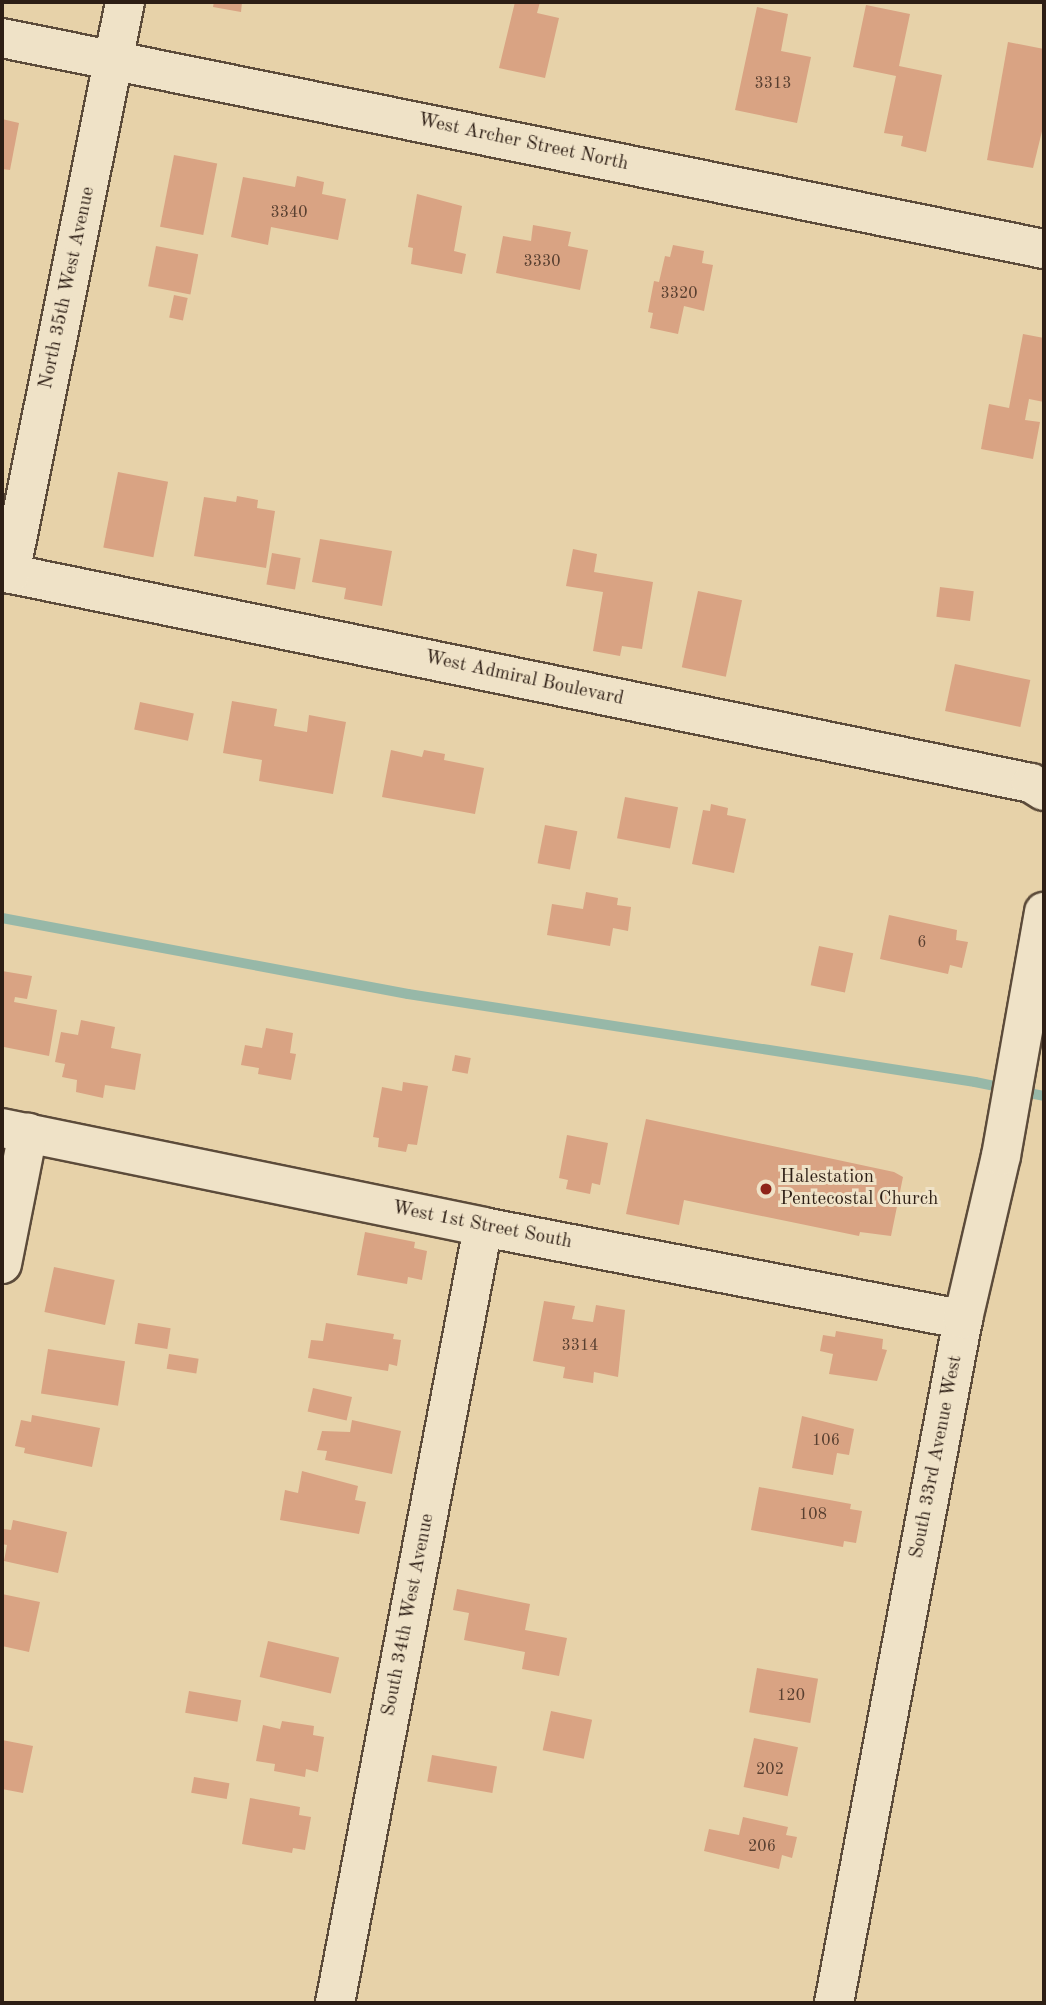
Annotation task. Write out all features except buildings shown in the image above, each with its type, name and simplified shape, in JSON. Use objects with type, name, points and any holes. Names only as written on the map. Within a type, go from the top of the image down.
[{"type":"street","name":"North 35th West Avenue","points":[[6,573],[125,2]]},
{"type":"street","name":"West Archer Street North","points":[[2,38],[1044,249]]},
{"type":"street","name":"West Admiral Boulevard","points":[[6,573],[1031,783],[1044,791]]},
{"type":"street","name":"South 33rd Avenue West","points":[[834,2003],[963,1319],[1001,1156],[1044,912]]},
{"type":"street","name":"West 1st Street South","points":[[15,1131],[483,1227],[963,1319]]},
{"type":"street","points":[[2,1264],[15,1131]]},
{"type":"street","name":"South 34th West Avenue","points":[[335,2003],[483,1227]]},
{"type":"waterway","points":[[2,918],[408,994],[975,1082],[1044,1096]]},
{"type":"place","name":"Halestation Pentecostal Church","points":[[766,1189]]}]
